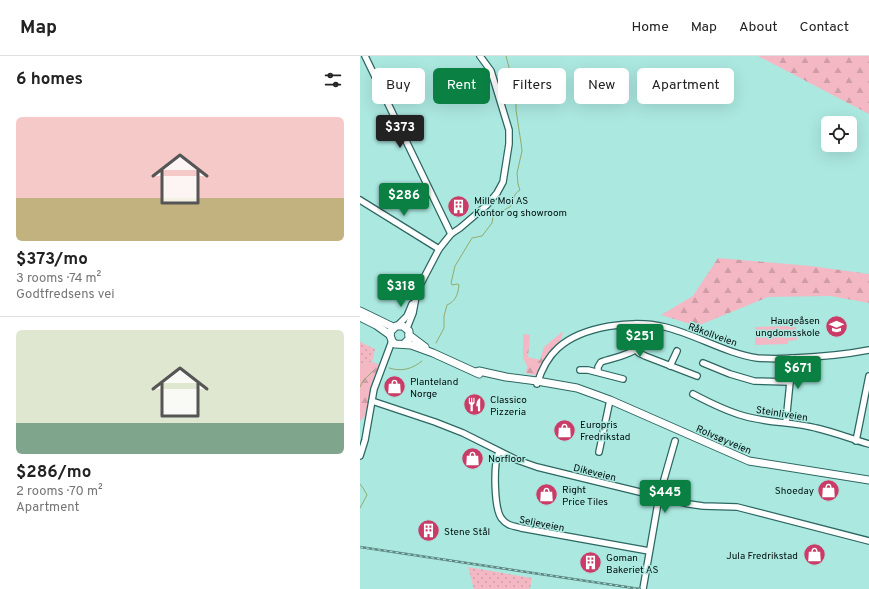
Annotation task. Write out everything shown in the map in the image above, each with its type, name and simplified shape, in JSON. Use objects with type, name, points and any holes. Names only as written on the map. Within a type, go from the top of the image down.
[{"type":"main road","points":[[360,311],[396,326],[403,326],[408,332],[409,339],[401,345],[376,325],[360,317]]},
{"type":"main road","points":[[391,338],[396,326]]},
{"type":"main road","name":"Rolvsøyveien","points":[[408,332],[433,353]]},
{"type":"main road","name":"Rolvsøyveien","points":[[401,345],[411,345],[433,353],[478,374],[580,390],[610,400],[749,461],[869,480]]},
{"type":"street","points":[[365,56],[451,234]]},
{"type":"street","points":[[408,332],[420,284],[439,249],[451,234],[493,199],[500,188],[506,170],[509,130],[491,71],[480,56]]},
{"type":"street","points":[[360,200],[439,249]]},
{"type":"street","points":[[396,326],[407,316],[415,301]]},
{"type":"street","points":[[598,372],[600,362],[636,350],[646,339],[650,325]]},
{"type":"street","name":"Råkollveien","points":[[540,383],[543,370],[548,360],[558,347],[579,335],[610,326],[650,325],[666,327],[744,355],[771,359],[842,355],[869,350]]},
{"type":"street","points":[[360,456],[365,440],[374,389],[385,361],[391,338]]},
{"type":"street","points":[[385,361],[401,345]]},
{"type":"street","points":[[636,350],[645,356],[697,376]]},
{"type":"street","points":[[670,366],[676,352]]},
{"type":"street","points":[[786,422],[790,382],[792,377],[792,358]]},
{"type":"street","points":[[703,363],[730,374],[754,381],[790,382]]},
{"type":"street","points":[[580,370],[598,372],[624,379]]},
{"type":"street","points":[[856,441],[869,380]]},
{"type":"street","name":"Steinliveien","points":[[693,394],[713,404],[744,416],[817,428],[869,444]]},
{"type":"street","points":[[599,452],[610,400]]},
{"type":"street","name":"Dikeveien","points":[[372,401],[435,422],[517,460],[537,467],[659,497],[703,506],[737,507],[869,541]]},
{"type":"street","points":[[643,589],[659,497],[675,441]]},
{"type":"street","name":"Seljeveien","points":[[499,452],[495,466],[498,512],[500,518],[506,524],[649,551]]},
{"type":"green space","points":[[758,56],[869,56],[869,114]]},
{"type":"green space","points":[[718,258],[811,266],[869,274],[869,303],[831,296],[768,297],[697,326],[661,315],[693,296]]},
{"type":"green space","points":[[755,327],[796,327],[797,340],[788,341],[788,344],[755,345]]},
{"type":"green space","points":[[562,332],[563,333],[559,344],[550,351],[537,376],[526,373],[527,366],[523,358],[523,334],[530,335],[528,357],[540,360],[544,347]]},
{"type":"green space","points":[[360,342],[375,349],[372,362],[364,364],[360,368]]},
{"type":"green space","points":[[372,362],[381,365],[375,381],[367,414],[360,421],[360,368],[364,364]]},
{"type":"green space","points":[[468,567],[532,578],[530,589],[474,589]]},
{"type":"waterway","points":[[436,343],[444,328],[444,316],[447,305],[456,297],[458,291],[459,285],[452,285],[451,283],[455,266],[472,238],[482,236],[492,223],[493,217],[511,206],[515,195],[520,190],[517,173],[522,151],[516,110],[516,94],[506,56]]},
{"type":"waterway","points":[[389,368],[398,370],[407,369],[422,361]]},
{"type":"waterway","points":[[360,387],[363,381],[374,370]]},
{"type":"waterway","points":[[360,484],[367,495],[360,508]]},
{"type":"railway","points":[[360,547],[640,589]]},
{"type":"place","name":"Mille Moi AS Kontor og showroom","points":[[458,206]]},
{"type":"place","name":"Haugeåsen ungdomsskole","points":[[836,326]]},
{"type":"place","name":"Planteland Norge","points":[[394,387]]},
{"type":"place","name":"Classico Pizzeria","points":[[474,405]]},
{"type":"place","name":"Europris Fredrikstad","points":[[564,430]]},
{"type":"place","name":"Norfloor","points":[[472,458]]},
{"type":"place","name":"Shoeday","points":[[829,490]]},
{"type":"place","name":"Right Price Tiles","points":[[546,495]]},
{"type":"place","name":"Stene Stål","points":[[429,531]]},
{"type":"place","name":"Jula Fredrikstad","points":[[814,555]]},
{"type":"place","name":"Goman Bakeriet AS","points":[[590,563]]}]
